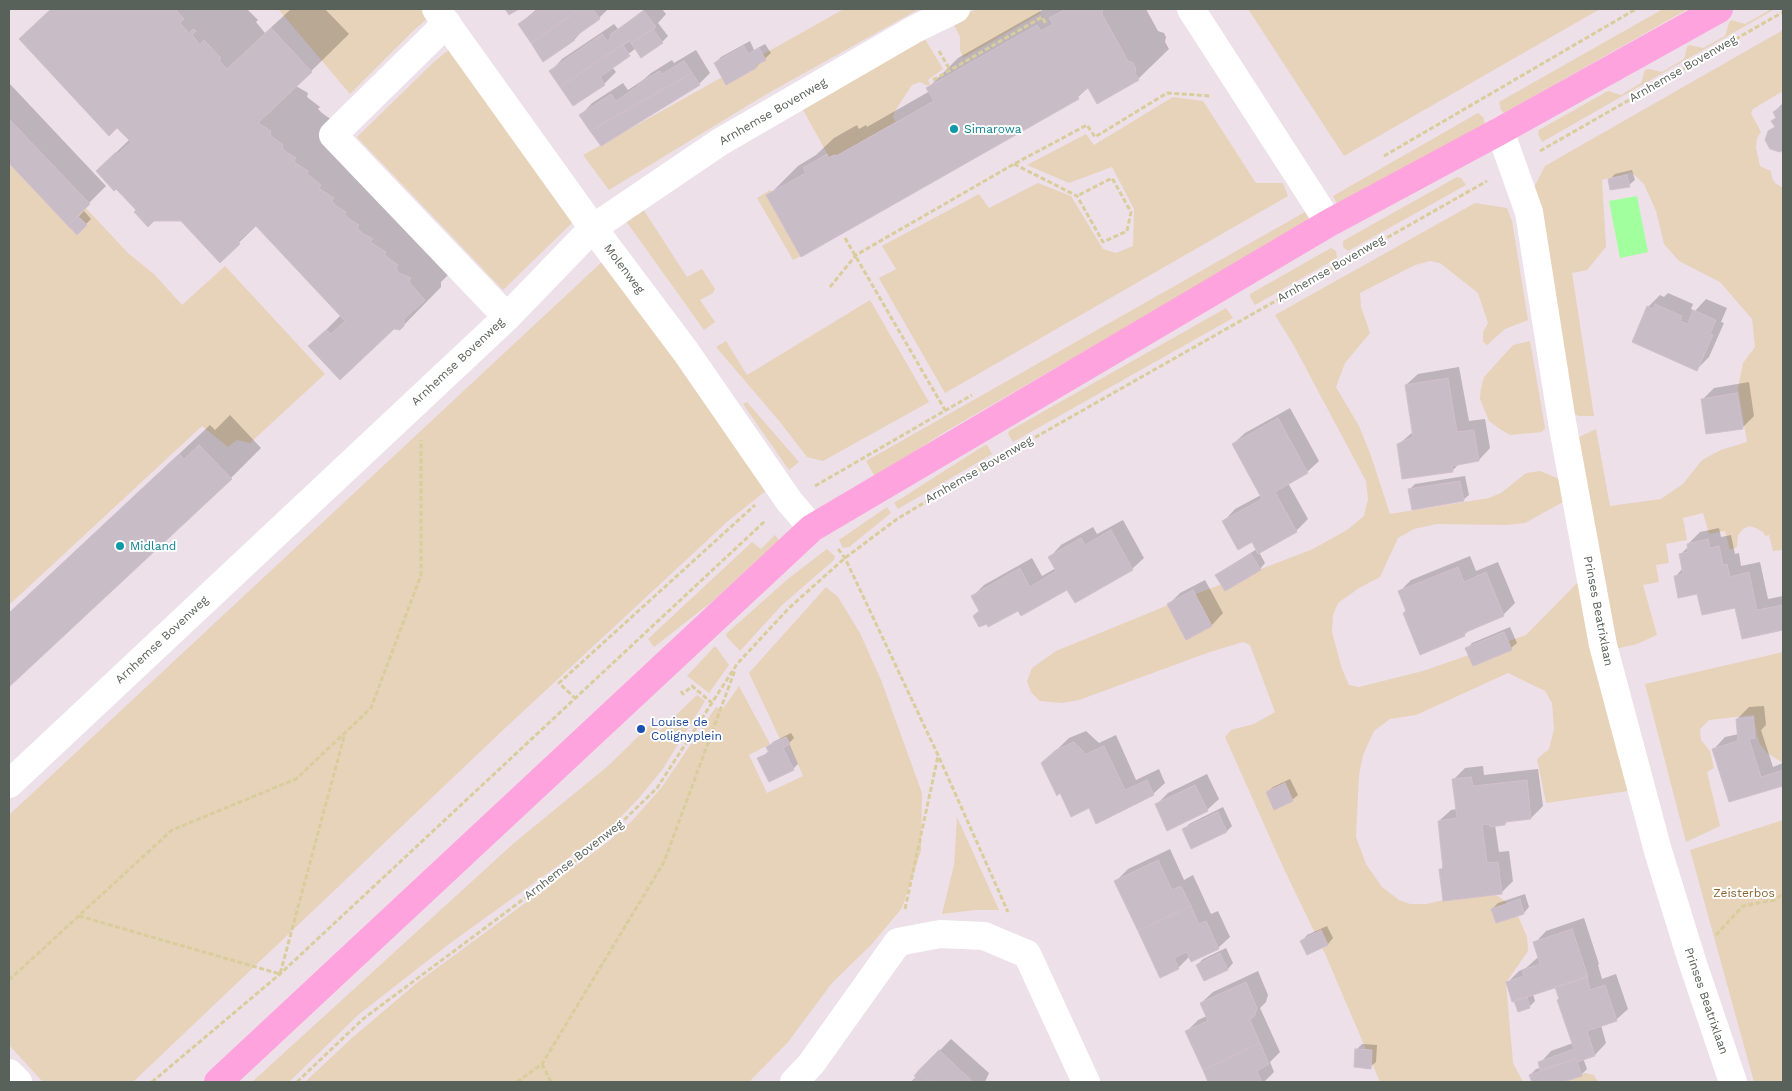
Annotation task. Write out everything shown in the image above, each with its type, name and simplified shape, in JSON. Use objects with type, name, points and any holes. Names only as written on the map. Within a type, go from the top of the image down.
[{"type":"main road","points":[[218,1082],[812,528],[1329,223],[1500,131],[1715,10]]},
{"type":"street","name":"Arnhemse Bovenweg","points":[[9,784],[507,316],[593,228],[720,142],[915,29],[956,9]]},
{"type":"street","points":[[1191,9],[1329,223]]},
{"type":"street","name":"Molenweg","points":[[442,16],[593,228],[686,352],[778,484],[812,528]]},
{"type":"street","points":[[442,16],[332,135],[507,316]]},
{"type":"street","name":"Prinses Beatrixlaan","points":[[1500,131],[1529,212],[1562,422],[1603,645],[1658,851],[1692,961],[1733,1082]]},
{"type":"street","points":[[794,1082],[811,1064],[898,942],[940,934],[984,936],[1027,954],[1086,1082]]},
{"type":"street","points":[[9,1072],[18,1082]]},
{"type":"path","name":"Arnhemse Bovenweg","points":[[297,1082],[363,1019],[596,845],[625,819],[657,788],[738,664],[789,608],[845,558],[897,518],[1004,455],[1783,12]]},
{"type":"path","points":[[933,80],[1042,17],[1046,24]]},
{"type":"path","points":[[830,288],[856,255],[1014,164],[1087,125],[1095,137],[1167,92],[1248,100]]},
{"type":"path","points":[[1014,164],[1077,196],[1104,242],[1127,231],[1131,212],[1112,178],[1077,196]]},
{"type":"path","points":[[845,238],[945,411]]},
{"type":"path","points":[[9,980],[172,830],[296,779],[371,708],[421,575],[421,397]]},
{"type":"path","points":[[580,703],[559,683],[778,484]]},
{"type":"path","points":[[812,528],[834,544],[845,558],[938,755],[1027,954]]},
{"type":"path","points":[[517,1082],[542,1064],[664,862],[738,664]]},
{"type":"path","points":[[79,916],[280,974],[345,732]]},
{"type":"path","points":[[898,942],[938,755]]},
{"type":"path","points":[[1692,961],[1744,906],[1774,900],[1783,894]]},
{"type":"path","points":[[542,1064],[551,1082]]},
{"type":"green space","points":[[278,9],[432,9],[435,12],[413,31],[350,94]]},
{"type":"green space","points":[[844,9],[919,9],[765,95],[609,190],[583,155]]},
{"type":"green space","points":[[976,9],[1039,9],[1041,13],[963,58],[960,50],[960,37],[953,23]]},
{"type":"green space","points":[[1248,9],[1600,9],[1344,156]]},
{"type":"green space","points":[[1663,9],[1688,9],[1504,113],[1501,110],[1499,102]]},
{"type":"green space","points":[[1769,9],[1775,9],[1542,142],[1538,134],[1539,130],[1608,91],[1621,95],[1641,83],[1645,70],[1650,69],[1662,72],[1684,59],[1689,45],[1703,48],[1725,36],[1731,20],[1745,24]]},
{"type":"green space","points":[[1783,30],[1783,91],[1753,109],[1751,113],[1761,132],[1757,138],[1756,148],[1760,166],[1771,171],[1775,183],[1783,188],[1783,550],[1773,551],[1769,535],[1765,536],[1764,533],[1756,528],[1749,526],[1738,535],[1737,547],[1730,550],[1725,531],[1709,534],[1703,513],[1683,518],[1687,540],[1666,544],[1669,563],[1656,565],[1659,582],[1643,585],[1657,635],[1637,644],[1615,649],[1575,439],[1596,429],[1610,506],[1661,499],[1683,484],[1702,460],[1721,450],[1747,442],[1738,388],[1743,363],[1755,347],[1752,319],[1720,282],[1679,261],[1664,244],[1656,211],[1644,184],[1631,172],[1602,180],[1606,247],[1587,270],[1572,273],[1594,416],[1579,416],[1571,413],[1529,197],[1545,166]]},
{"type":"green space","points":[[925,39],[943,69],[928,80],[930,84],[928,86],[920,82],[912,85],[895,111],[893,117],[896,122],[837,156],[835,154],[829,157],[802,108]]},
{"type":"green space","points":[[456,44],[576,219],[503,290],[357,137],[434,62]]},
{"type":"green space","points":[[1173,97],[1203,101],[1256,183],[1283,183],[1288,196],[945,393],[879,278],[896,269],[882,246],[979,194],[989,208],[1038,183],[1071,196],[1103,249],[1116,253],[1133,246],[1134,209],[1112,167],[1069,183],[1027,165],[1086,134],[1094,145]]},
{"type":"green space","points":[[1478,113],[1483,117],[1485,124],[1338,205],[1333,196]]},
{"type":"green space","points":[[9,126],[128,253],[155,275],[182,305],[225,266],[325,374],[250,443],[237,440],[228,447],[202,426],[9,605]]},
{"type":"green space","points":[[1457,177],[1461,178],[1466,185],[1348,251],[1343,247],[1343,241]]},
{"type":"green space","points":[[770,190],[772,192],[767,196],[801,256],[793,260],[757,198]]},
{"type":"green space","points":[[1475,203],[1507,208],[1512,221],[1528,320],[1505,329],[1487,345],[1483,342],[1483,332],[1488,323],[1478,293],[1440,263],[1430,261],[1415,265],[1360,293],[1361,307],[1370,333],[1345,363],[1336,387],[1359,426],[1390,514],[1489,498],[1501,493],[1526,473],[1540,471],[1562,480],[1565,501],[1525,523],[1506,525],[1437,524],[1414,529],[1398,538],[1380,577],[1359,588],[1338,603],[1333,615],[1332,632],[1342,669],[1349,685],[1359,687],[1423,671],[1526,635],[1580,580],[1628,791],[1546,803],[1537,759],[1549,749],[1554,729],[1552,703],[1545,691],[1508,673],[1416,715],[1390,719],[1374,731],[1363,755],[1359,775],[1356,837],[1366,864],[1382,887],[1399,900],[1410,904],[1427,904],[1488,889],[1506,902],[1518,916],[1527,937],[1528,951],[1506,983],[1513,1063],[1523,1082],[1380,1082],[1326,956],[1284,869],[1225,737],[1231,730],[1254,724],[1275,712],[1250,645],[1243,642],[1207,653],[1079,700],[1062,703],[1040,701],[1031,692],[1027,681],[1032,668],[1056,651],[1313,549],[1347,530],[1364,516],[1368,499],[1366,481],[1293,344],[1275,315]]},
{"type":"green space","points":[[643,209],[687,277],[702,269],[715,289],[713,293],[700,300],[715,322],[704,330],[626,221]]},
{"type":"green space","points":[[1305,212],[1310,221],[943,433],[875,477],[866,461]]},
{"type":"green space","points":[[1331,248],[1336,251],[1337,258],[1255,305],[1250,294]]},
{"type":"green space","points":[[605,259],[772,486],[728,521],[502,731],[133,1082],[43,1082],[9,1045],[9,815]]},
{"type":"green space","points":[[870,300],[929,402],[823,461],[807,457],[780,422],[716,347],[726,341],[747,375]]},
{"type":"green space","points":[[1226,308],[1233,318],[1013,442],[1008,434],[1009,431]]},
{"type":"green space","points":[[1530,341],[1545,428],[1542,432],[1510,435],[1489,421],[1480,399],[1481,388],[1484,377],[1513,345]]},
{"type":"green space","points":[[747,402],[799,462],[789,470],[743,404]]},
{"type":"green space","points":[[985,445],[988,446],[992,454],[898,509],[894,503]]},
{"type":"green space","points":[[887,507],[891,513],[849,547],[843,548],[839,540]]},
{"type":"green space","points":[[775,535],[779,540],[714,600],[654,647],[648,639],[752,542],[761,549]]},
{"type":"green space","points":[[827,549],[835,556],[834,560],[781,606],[740,651],[726,634],[789,578]]},
{"type":"green space","points":[[826,587],[838,597],[860,633],[881,680],[922,793],[921,851],[902,908],[871,945],[832,983],[788,1042],[749,1082],[305,1082],[353,1037],[418,982],[608,842],[631,822],[662,787],[716,707],[722,710],[739,686],[770,744],[749,755],[767,793],[803,776],[786,737],[780,739],[749,673]]},
{"type":"green space","points":[[716,647],[729,665],[709,693],[687,676]]},
{"type":"green space","points":[[1783,652],[1783,763],[1767,753],[1760,744],[1754,715],[1709,720],[1700,729],[1701,740],[1710,751],[1714,768],[1707,772],[1720,826],[1686,842],[1645,684]]},
{"type":"green space","points":[[697,695],[705,701],[662,770],[639,798],[610,828],[449,944],[358,1015],[289,1082],[252,1082],[514,843],[608,766],[652,723],[659,731]]},
{"type":"green space","points":[[957,817],[999,910],[975,910],[942,914],[954,865]]},
{"type":"green space","name":"Zeisterbos","points":[[1783,820],[1783,1082],[1754,1082],[1690,850]]},
{"type":"green space","points":[[1585,1073],[1594,1075],[1598,1082],[1564,1082]]},
{"type":"shaded area","points":[[1637,196],[1648,252],[1620,258],[1609,201]]},
{"type":"building","points":[[51,9],[175,9],[184,19],[180,23],[189,33],[193,29],[196,31],[192,35],[200,45],[204,40],[221,58],[219,60],[227,69],[271,28],[312,72],[258,123],[271,131],[270,135],[283,145],[282,147],[285,151],[296,158],[294,161],[308,171],[307,174],[321,185],[319,188],[334,198],[332,201],[335,205],[346,212],[345,214],[349,219],[359,225],[357,228],[373,239],[370,242],[386,252],[384,255],[398,265],[396,269],[399,273],[411,278],[409,282],[425,300],[404,319],[404,326],[400,330],[394,329],[340,380],[308,346],[326,330],[331,334],[345,321],[255,225],[238,241],[240,244],[220,263],[181,221],[154,221],[148,227],[134,212],[136,210],[116,189],[114,191],[96,171],[116,152],[118,154],[131,142],[117,128],[109,136],[19,39]]},
{"type":"building","points":[[505,9],[519,9],[509,15]]},
{"type":"building","points":[[540,9],[580,9],[531,43],[518,24]]},
{"type":"building","points":[[580,9],[593,9],[600,19],[573,38],[575,40],[543,62],[531,43]]},
{"type":"building","name":"Simarowa","points":[[1066,9],[1103,9],[1102,14],[1128,61],[1133,63],[1136,68],[1135,73],[1139,80],[1097,104],[1088,88],[1077,95],[1079,99],[801,257],[766,195],[806,173],[803,168],[827,154],[828,158],[836,156],[934,101],[926,88],[1037,25],[1041,31],[1053,24],[1049,18]]},
{"type":"building","points":[[644,11],[656,27],[631,43],[629,40],[560,87],[549,71],[602,34],[607,41],[610,39],[611,34]]},
{"type":"building","points":[[653,29],[663,43],[641,58],[631,43]]},
{"type":"building","points":[[629,40],[623,45],[630,56],[600,77],[605,85],[573,106],[560,87]]},
{"type":"building","points":[[744,46],[748,54],[759,48],[766,60],[726,85],[714,63]]},
{"type":"building","points":[[684,61],[692,73],[590,131],[579,115],[611,94],[616,101],[638,86],[637,84],[660,71],[662,74]]},
{"type":"building","points":[[692,73],[700,85],[601,146],[590,131]]},
{"type":"building","points":[[1783,106],[1783,150],[1780,152],[1770,149],[1765,140],[1768,131],[1775,127],[1771,121],[1776,118],[1773,112]]},
{"type":"building","points":[[9,119],[90,204],[68,225],[72,230],[9,163]]},
{"type":"building","points":[[1627,175],[1630,187],[1610,190],[1608,179]]},
{"type":"building","points":[[78,216],[87,225],[77,235],[68,225]]},
{"type":"building","points":[[1655,304],[1682,316],[1680,321],[1688,324],[1693,310],[1716,320],[1710,334],[1713,335],[1697,371],[1632,342],[1647,306],[1653,309]]},
{"type":"building","points":[[1448,378],[1457,432],[1474,430],[1479,461],[1452,466],[1453,472],[1402,479],[1397,444],[1413,437],[1405,385]]},
{"type":"building","points":[[1737,393],[1743,429],[1706,434],[1701,399]]},
{"type":"building","points":[[1278,418],[1308,473],[1275,492],[1297,532],[1258,554],[1252,542],[1238,550],[1222,521],[1262,499],[1232,444]]},
{"type":"building","name":"Midland","points":[[199,445],[232,479],[9,687],[9,613],[179,454],[184,459]]},
{"type":"building","points":[[1460,481],[1464,501],[1412,510],[1408,489]]},
{"type":"building","points":[[1111,530],[1133,570],[1075,603],[1067,590],[1021,616],[1018,611],[988,627],[987,624],[979,627],[973,616],[979,611],[971,596],[1020,568],[1030,587],[1056,571],[1048,557],[1081,538],[1085,545]]},
{"type":"building","points":[[1708,539],[1710,548],[1719,546],[1723,565],[1727,564],[1730,577],[1749,572],[1757,610],[1783,605],[1783,630],[1742,639],[1735,608],[1702,615],[1697,594],[1678,598],[1674,576],[1683,574],[1679,554],[1688,552],[1687,544]]},
{"type":"building","points":[[1251,554],[1261,570],[1225,591],[1215,575]]},
{"type":"building","points":[[1458,567],[1464,582],[1486,572],[1504,616],[1464,633],[1465,636],[1420,655],[1403,613],[1406,611],[1398,591]]},
{"type":"building","points":[[1193,590],[1212,626],[1186,640],[1167,604]]},
{"type":"building","points":[[1504,632],[1512,650],[1473,666],[1465,648]]},
{"type":"building","points":[[1753,717],[1755,738],[1749,739],[1761,777],[1783,770],[1783,786],[1729,802],[1712,749],[1738,741],[1736,719]]},
{"type":"building","points":[[786,737],[790,744],[783,748],[794,770],[769,782],[757,758],[769,753],[766,747]]},
{"type":"building","points":[[1074,742],[1086,754],[1104,746],[1125,790],[1147,780],[1154,795],[1096,824],[1089,808],[1071,817],[1060,793],[1057,796],[1041,763],[1056,750]]},
{"type":"building","points":[[1471,777],[1473,786],[1527,780],[1531,819],[1505,822],[1505,825],[1490,827],[1490,824],[1482,825],[1487,863],[1498,862],[1502,894],[1443,901],[1439,869],[1443,869],[1438,821],[1457,818],[1452,779]]},
{"type":"building","points":[[1285,783],[1293,801],[1274,810],[1266,792]]},
{"type":"building","points":[[1195,785],[1208,811],[1167,831],[1155,804]]},
{"type":"building","points":[[1218,812],[1227,832],[1191,849],[1182,829]]},
{"type":"building","points":[[1158,860],[1172,890],[1181,886],[1191,906],[1138,931],[1114,881]]},
{"type":"building","points":[[1520,899],[1524,914],[1496,923],[1491,909]]},
{"type":"building","points":[[1191,906],[1199,924],[1206,921],[1219,949],[1191,962],[1187,952],[1174,958],[1179,969],[1160,978],[1138,931]]},
{"type":"building","points":[[1572,929],[1588,977],[1512,1002],[1506,982],[1524,976],[1522,970],[1540,964],[1533,942]]},
{"type":"building","points":[[1321,930],[1328,945],[1307,955],[1300,941]]},
{"type":"building","points":[[1220,953],[1228,970],[1204,981],[1196,965]]},
{"type":"building","points":[[1587,977],[1590,990],[1605,985],[1617,1021],[1587,1031],[1595,1056],[1577,1062],[1576,1059],[1540,1070],[1538,1062],[1574,1049],[1557,1000],[1559,999],[1555,987]]},
{"type":"building","points":[[1246,982],[1257,1008],[1255,1015],[1250,1020],[1260,1043],[1203,1070],[1185,1031],[1208,1021],[1200,1003]]},
{"type":"building","points":[[1527,997],[1530,1008],[1518,1012],[1514,1001]]},
{"type":"building","points":[[1260,1043],[1269,1064],[1257,1071],[1262,1082],[1208,1082],[1203,1070]]},
{"type":"building","points":[[1355,1049],[1372,1050],[1371,1069],[1354,1067]]},
{"type":"building","points":[[939,1050],[973,1082],[931,1082],[919,1070]]},
{"type":"building","points":[[1576,1059],[1582,1076],[1563,1082],[1532,1082],[1529,1075]]},
{"type":"building","points":[[919,1070],[931,1082],[911,1082]]},
{"type":"place","name":"Simarowa","points":[[954,129]]},
{"type":"place","name":"Midland","points":[[120,546]]},
{"type":"place","name":"Louise de Colignyplein","points":[[641,729]]}]
